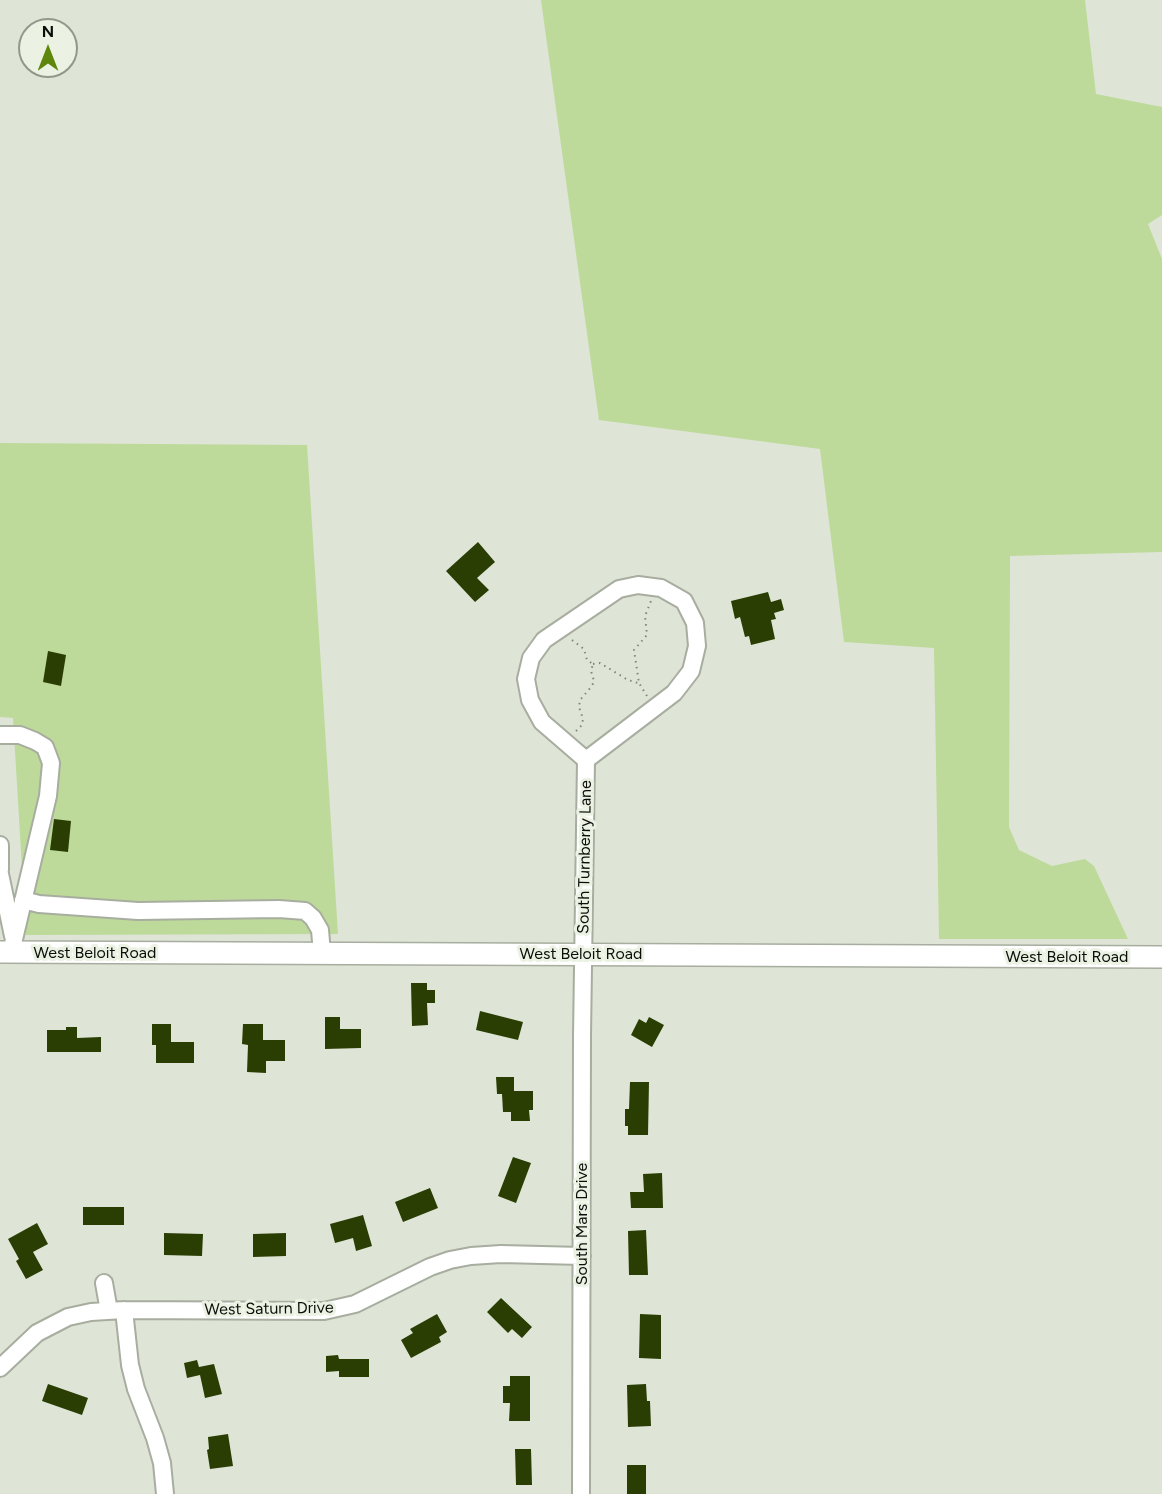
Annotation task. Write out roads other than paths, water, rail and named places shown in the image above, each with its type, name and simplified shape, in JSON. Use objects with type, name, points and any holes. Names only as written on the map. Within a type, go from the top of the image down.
[{"type":"main road","name":"West Beloit Road","points":[[8,948],[322,953],[1162,957]]},
{"type":"street","name":"South Turnberry Lane","points":[[583,954],[586,760],[542,722],[530,700],[526,679],[531,658],[544,640],[619,589],[638,585],[661,588],[684,601],[695,623],[697,646],[691,671],[674,693],[586,760]]},
{"type":"street","points":[[0,735],[20,735],[35,741],[45,747],[51,763],[48,796],[23,900],[8,948]]},
{"type":"street","points":[[0,845],[0,872],[8,948]]},
{"type":"street","points":[[23,900],[39,904],[138,911],[279,909],[305,911],[313,918],[320,930],[322,953]]},
{"type":"street","name":"South Mars Drive","points":[[581,1494],[583,954]]},
{"type":"street","name":"West Saturn Drive","points":[[0,1368],[37,1333],[68,1317],[117,1311],[324,1311],[356,1304],[430,1267],[450,1260],[501,1254],[582,1256]]},
{"type":"street","points":[[104,1283],[117,1311],[136,1389],[155,1438],[162,1463],[165,1494]]}]
